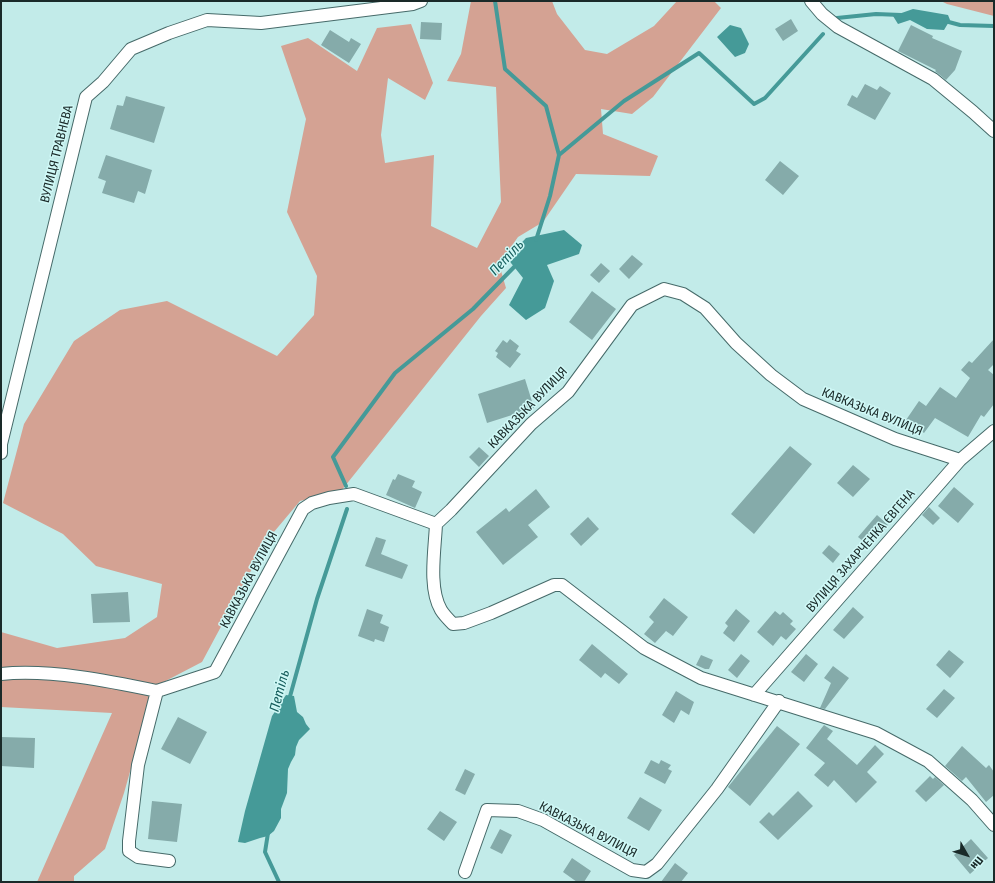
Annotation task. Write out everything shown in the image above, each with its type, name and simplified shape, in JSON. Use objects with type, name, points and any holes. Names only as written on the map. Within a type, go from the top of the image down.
[{"type":"street","name":"ВУЛИЦЯ ТРАВНЕВА","points":[[1,453],[1,444],[86,97],[103,82],[131,49],[169,33],[207,20],[261,23],[413,4],[421,1]]},
{"type":"street","points":[[811,1],[822,14],[838,27],[933,79],[994,131]]},
{"type":"street","name":"КАВКАЗЬКА ВУЛИЦЯ","points":[[157,691],[215,672],[303,509],[312,503],[329,498],[354,494],[436,524],[451,510],[531,424],[568,392],[632,305],[664,289],[683,294],[706,308],[742,348],[771,375],[803,398],[895,439],[960,460]]},
{"type":"street","name":"ВУЛИЦЯ ЗАХАРЧЕНКА ЄВГЕНА","points":[[754,694],[960,460],[994,431]]},
{"type":"street","points":[[436,524],[433,582],[440,609],[453,624],[464,624],[554,585],[562,585],[644,648],[701,678],[876,733],[928,760],[972,800],[994,825]]},
{"type":"street","points":[[1,674],[17,672],[67,676],[115,682],[157,691],[138,765],[129,851],[138,857],[169,861]]},
{"type":"street","name":"КАВКАЗЬКА ВУЛИЦЯ","points":[[465,872],[487,810],[518,811],[543,820],[632,870],[646,872],[657,864],[712,795],[780,702]]},
{"type":"shaded area","points":[[471,1],[552,1],[557,14],[585,50],[607,54],[654,26],[677,1],[714,1],[721,8],[653,97],[632,114],[601,109],[603,134],[658,156],[650,176],[576,174],[543,222],[518,237],[499,264],[506,288],[481,316],[341,491],[300,501],[268,539],[202,662],[154,687],[124,793],[105,849],[74,876],[74,882],[37,882],[112,713],[1,707],[1,632],[57,648],[125,638],[157,617],[162,584],[96,566],[63,534],[3,503],[24,424],[74,341],[120,310],[167,301],[277,356],[314,315],[317,276],[287,212],[306,119],[281,46],[308,38],[357,71],[377,28],[411,24],[433,83],[425,100],[388,78],[381,135],[385,163],[434,155],[431,226],[477,248],[501,202],[496,87],[447,81],[461,54]]},
{"type":"shaded area","points":[[941,1],[994,1],[994,16],[947,4]]},
{"type":"water","points":[[913,9],[948,15],[950,20],[944,30],[927,29],[910,20],[898,24],[893,16]]},
{"type":"water","points":[[730,25],[741,28],[749,44],[745,53],[735,57],[717,37]]},
{"type":"water","points":[[564,230],[582,245],[579,254],[547,265],[554,281],[545,308],[526,320],[509,305],[523,278],[507,258],[526,238]]},
{"type":"water","points":[[286,695],[294,696],[297,712],[303,717],[310,729],[299,740],[295,755],[288,769],[287,793],[281,809],[281,818],[274,831],[268,836],[245,843],[238,842],[245,811],[272,716]]},
{"type":"building","points":[[791,19],[798,31],[783,41],[775,29]]},
{"type":"building","points":[[421,22],[442,23],[441,40],[420,39]]},
{"type":"building","points":[[911,25],[933,36],[932,38],[962,51],[955,70],[946,80],[935,71],[936,70],[898,51]]},
{"type":"building","points":[[330,30],[349,42],[351,38],[361,44],[349,63],[321,45]]},
{"type":"building","points":[[865,84],[877,90],[880,86],[891,93],[875,120],[847,105],[852,95],[857,98]]},
{"type":"building","points":[[126,96],[165,107],[154,143],[110,129],[117,105],[123,106]]},
{"type":"building","points":[[106,155],[152,170],[145,194],[138,191],[134,203],[102,193],[106,181],[98,178]]},
{"type":"building","points":[[780,161],[799,176],[783,195],[765,180]]},
{"type":"building","points":[[632,255],[643,264],[629,279],[619,269]]},
{"type":"building","points":[[601,263],[610,271],[599,283],[590,275]]},
{"type":"building","points":[[592,291],[616,309],[592,340],[569,322]]},
{"type":"building","points":[[510,339],[519,346],[516,351],[521,354],[510,368],[496,357],[498,353],[495,351],[503,340],[507,343]]},
{"type":"building","points":[[994,339],[994,364],[988,370],[994,375],[994,404],[984,417],[981,415],[968,437],[935,418],[924,433],[906,420],[919,401],[926,406],[940,387],[956,398],[970,378],[961,370],[969,361],[972,363]]},
{"type":"building","points":[[525,379],[534,408],[487,423],[478,394]]},
{"type":"building","points":[[790,446],[812,464],[754,534],[731,514]]},
{"type":"building","points":[[479,447],[489,456],[479,467],[469,457]]},
{"type":"building","points":[[853,465],[870,479],[853,497],[837,483]]},
{"type":"building","points":[[398,474],[415,481],[412,487],[422,492],[415,508],[386,495],[393,479],[395,480]]},
{"type":"building","points":[[954,487],[974,504],[958,523],[938,506]]},
{"type":"building","points":[[536,489],[550,507],[528,525],[538,537],[503,565],[476,532],[506,508],[509,512]]},
{"type":"building","points":[[929,507],[940,518],[933,525],[922,515]]},
{"type":"building","points":[[877,515],[888,525],[870,547],[858,537]]},
{"type":"building","points":[[588,517],[599,529],[581,546],[570,534]]},
{"type":"building","points":[[376,537],[386,540],[381,554],[408,565],[402,579],[365,566]]},
{"type":"building","points":[[829,545],[840,554],[833,563],[822,553]]},
{"type":"building","points":[[128,592],[130,622],[93,623],[91,594]]},
{"type":"building","points":[[664,598],[688,617],[673,636],[666,631],[655,643],[644,634],[654,622],[649,617]]},
{"type":"building","points":[[853,607],[864,617],[844,639],[833,630]]},
{"type":"building","points":[[367,609],[383,615],[380,623],[389,627],[384,642],[375,639],[374,642],[358,636]]},
{"type":"building","points":[[736,609],[750,621],[734,642],[723,633],[728,626],[725,623]]},
{"type":"building","points":[[775,611],[780,615],[783,612],[793,621],[790,624],[796,629],[786,640],[781,636],[773,646],[757,632]]},
{"type":"building","points":[[592,644],[628,674],[619,684],[605,673],[601,678],[579,660]]},
{"type":"building","points":[[949,650],[964,662],[950,678],[936,665]]},
{"type":"building","points":[[741,654],[750,661],[737,678],[728,670]]},
{"type":"building","points":[[806,654],[818,664],[804,682],[791,672]]},
{"type":"building","points":[[701,655],[713,660],[709,669],[696,665]]},
{"type":"building","points":[[833,666],[849,678],[825,709],[820,708],[831,683],[824,678]]},
{"type":"building","points":[[944,689],[955,698],[937,718],[926,709]]},
{"type":"building","points":[[676,691],[694,702],[689,715],[681,710],[674,723],[662,715]]},
{"type":"building","points":[[178,717],[207,732],[190,764],[161,749]]},
{"type":"building","points":[[824,725],[833,731],[827,739],[857,765],[875,745],[884,754],[867,772],[877,782],[856,803],[834,780],[828,787],[814,775],[825,763],[806,748]]},
{"type":"building","points":[[777,726],[800,744],[750,806],[728,787]]},
{"type":"building","points":[[1,737],[35,738],[34,768],[1,766]]},
{"type":"building","points":[[962,746],[986,768],[989,765],[994,772],[994,795],[986,802],[966,777],[962,781],[945,766]]},
{"type":"building","points":[[651,760],[659,764],[661,760],[671,765],[668,769],[672,771],[665,784],[644,773]]},
{"type":"building","points":[[465,769],[475,774],[465,795],[455,790]]},
{"type":"building","points":[[930,776],[933,779],[935,777],[944,785],[926,802],[915,791]]},
{"type":"building","points":[[798,791],[813,806],[778,840],[759,822],[769,812],[773,816]]},
{"type":"building","points":[[640,797],[662,810],[649,831],[627,818]]},
{"type":"building","points":[[152,801],[182,804],[177,842],[148,839]]},
{"type":"building","points":[[440,811],[457,822],[444,841],[427,829]]},
{"type":"building","points":[[500,829],[512,835],[502,854],[490,848]]},
{"type":"building","points":[[971,839],[988,858],[970,874],[954,855]]},
{"type":"building","points":[[572,858],[591,871],[584,882],[577,882],[563,872]]},
{"type":"building","points":[[675,863],[688,873],[681,882],[661,882]]},
{"type":"waterway","name":"Петіль","points":[[495,1],[505,69],[546,106],[559,155],[550,196],[536,240]]},
{"type":"waterway","points":[[837,18],[876,14],[901,15]]},
{"type":"waterway","points":[[945,21],[960,25],[994,26]]},
{"type":"waterway","points":[[754,104],[765,98],[823,34]]},
{"type":"waterway","points":[[559,155],[624,101],[699,53],[753,103]]},
{"type":"waterway","name":"Петіль","points":[[346,486],[333,457],[395,373],[473,309],[517,264]]},
{"type":"waterway","name":"Петіль","points":[[289,700],[317,599],[347,509]]},
{"type":"waterway","name":"Петіль","points":[[268,833],[265,852],[279,882]]}]
